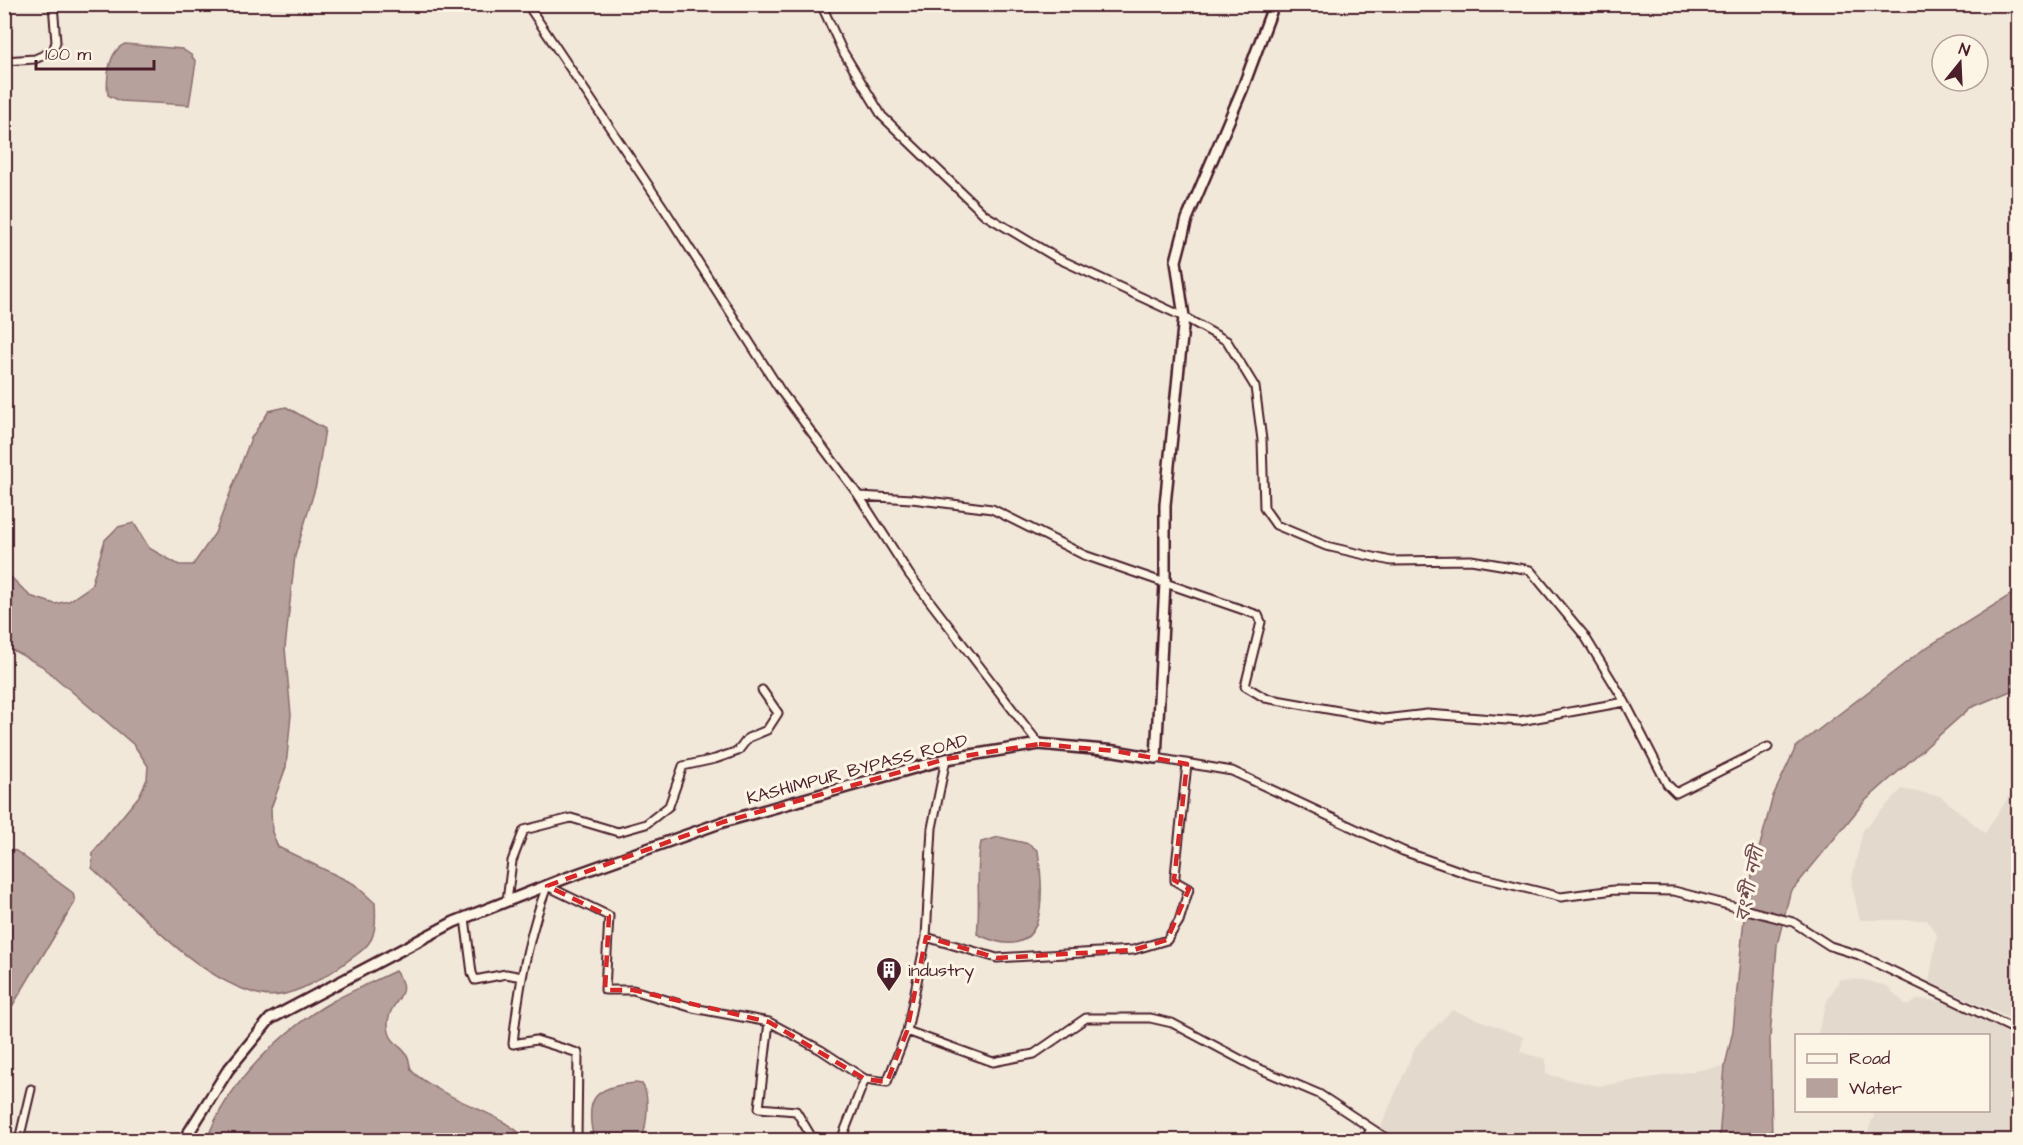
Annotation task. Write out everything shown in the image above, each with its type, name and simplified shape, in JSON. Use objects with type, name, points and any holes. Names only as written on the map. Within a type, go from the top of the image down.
[{"type":"main road","points":[[1156,758],[1165,583],[1165,505],[1184,316],[1176,261],[1179,244],[1242,90],[1274,4]]},
{"type":"main road","name":"KASHIMPUR BYPASS ROAD","points":[[184,1140],[228,1070],[270,1019],[318,991],[465,918],[507,901],[723,822],[946,759],[1039,744],[1115,751],[1156,758]]},
{"type":"street","points":[[4,61],[35,59],[53,51],[56,42],[53,4]]},
{"type":"street","points":[[526,4],[667,213],[780,390],[859,496],[909,574],[1039,744]]},
{"type":"street","points":[[821,4],[842,50],[882,116],[985,215],[1057,258],[1184,316],[1227,341],[1255,387],[1262,440],[1264,508],[1276,525],[1326,546],[1391,561],[1471,560],[1530,570],[1584,635],[1625,702],[1666,784],[1676,793],[1768,747]]},
{"type":"street","points":[[859,496],[912,499],[992,509],[1084,555],[1258,615],[1261,622],[1245,686],[1265,698],[1384,719],[1426,714],[1520,721],[1625,702]]},
{"type":"street","points":[[507,901],[512,861],[524,830],[572,818],[618,832],[646,824],[669,806],[683,766],[738,751],[748,738],[767,730],[778,713],[762,690]]},
{"type":"street","points":[[1156,758],[1232,771],[1403,851],[1468,874],[1561,897],[1614,890],[1674,891],[1791,922],[1830,946],[1859,956],[2019,1031]]},
{"type":"street","points":[[577,1140],[578,1053],[536,1040],[513,1044],[522,977],[536,915],[547,886],[609,916],[605,990],[633,990],[693,1008],[769,1022],[821,1050],[865,1079],[887,1082],[907,1031],[926,938],[932,828],[946,759]]},
{"type":"street","points":[[926,938],[997,958],[1133,950],[1167,940],[1179,921],[1189,889],[1175,881],[1187,764]]},
{"type":"street","points":[[465,918],[472,973],[475,980],[506,974],[522,977]]},
{"type":"street","points":[[907,1031],[993,1062],[1034,1054],[1086,1018],[1150,1018],[1172,1023],[1253,1066],[1319,1094],[1389,1140]]},
{"type":"street","points":[[769,1022],[759,1108],[796,1111],[811,1136],[827,1140]]},
{"type":"street","points":[[841,1140],[865,1079]]},
{"type":"street","points":[[19,1140],[31,1089]]},
{"type":"street","points":[[1365,1140],[1371,1129]]},
{"type":"highlighted area","points":[[1039,744],[1115,751],[1187,764],[1174,880],[1189,889],[1167,940],[1133,950],[997,958],[926,937],[907,1031],[887,1082],[865,1079],[769,1022],[633,990],[605,990],[609,916],[547,886],[723,822],[946,759]]},
{"type":"shaded area","points":[[2018,782],[2018,1022],[1929,982],[1937,935],[1927,920],[1860,920],[1851,882],[1863,830],[1902,789],[1940,796],[1985,833]]},
{"type":"shaded area","points":[[1840,979],[1864,980],[1887,986],[1907,1006],[1919,999],[1942,1001],[2018,1037],[2018,1140],[1864,1140],[1874,1116],[1872,1112],[1990,1112],[1990,1034],[1817,1034],[1827,1001]]},
{"type":"shaded area","points":[[1452,1010],[1524,1037],[1520,1052],[1546,1059],[1546,1074],[1598,1086],[1725,1066],[1719,1140],[1375,1140],[1416,1046]]},
{"type":"water","points":[[125,44],[182,49],[191,55],[196,62],[189,105],[120,101],[108,95],[109,66],[115,53]]},
{"type":"water","points":[[286,407],[325,429],[316,485],[295,556],[285,648],[291,715],[286,767],[271,808],[272,832],[278,847],[354,884],[375,903],[376,917],[373,936],[357,954],[312,984],[292,992],[271,996],[238,987],[192,960],[92,868],[93,852],[139,796],[147,779],[148,766],[134,745],[42,666],[5,646],[4,570],[30,596],[55,604],[69,601],[91,586],[105,540],[118,527],[134,523],[149,548],[179,565],[193,565],[215,533],[251,438],[269,411]]},
{"type":"water","points":[[2018,590],[2018,688],[1970,708],[1865,801],[1790,893],[1777,945],[1770,1038],[1772,1140],[1719,1140],[1725,1066],[1733,1030],[1746,898],[1773,796],[1796,747],[1924,649]]},
{"type":"water","points":[[999,837],[1029,844],[1038,851],[1040,908],[1036,924],[1029,936],[1017,942],[1000,942],[977,934],[978,865],[981,842]]},
{"type":"water","points":[[7,849],[16,851],[73,893],[75,902],[5,1018],[4,851]]},
{"type":"water","points":[[395,971],[403,987],[389,1017],[389,1031],[392,1039],[407,1055],[413,1072],[440,1091],[505,1123],[527,1140],[207,1140],[227,1099],[276,1043],[333,1001]]},
{"type":"water","points":[[635,1083],[642,1084],[645,1089],[647,1103],[642,1140],[594,1140],[590,1114],[595,1097],[610,1088]]},
{"type":"place","name":"industry","points":[[889,993]]},
{"type":"water label","name":"বংশী নদী","points":[[1749,884]]}]
